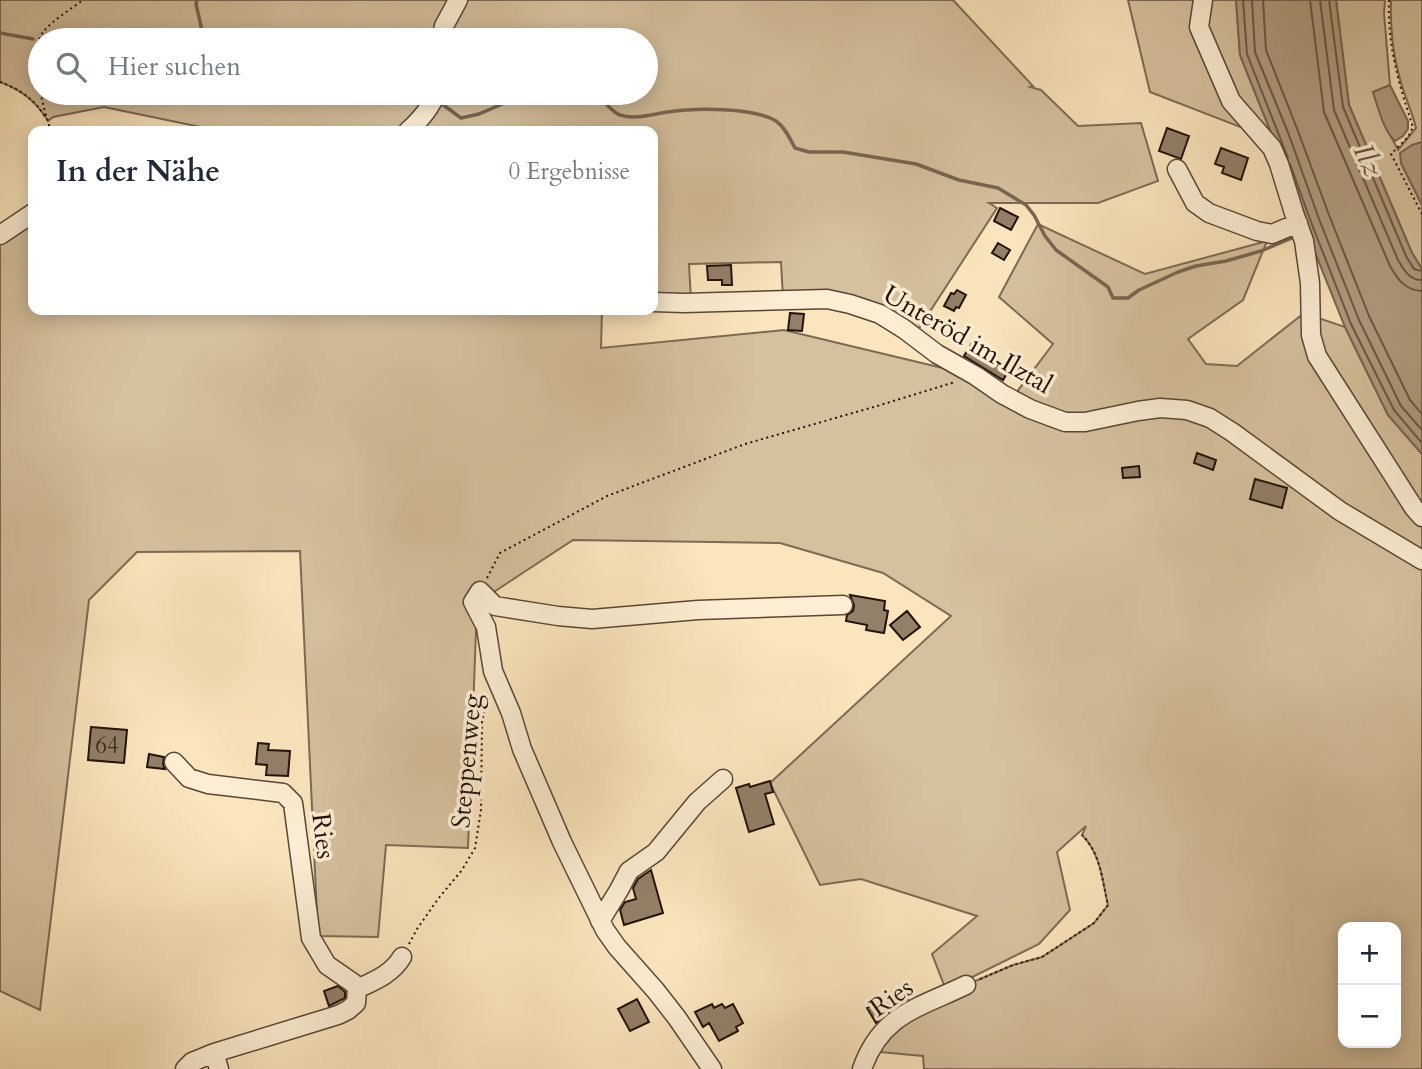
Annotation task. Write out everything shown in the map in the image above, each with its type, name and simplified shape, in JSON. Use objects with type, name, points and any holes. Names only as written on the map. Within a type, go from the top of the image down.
[{"type":"street","points":[[444,28],[458,0]]},
{"type":"street","points":[[1203,0],[1199,27],[1204,39],[1231,101],[1272,148],[1304,241],[1309,272],[1311,335],[1317,356],[1414,508],[1422,516]]},
{"type":"street","points":[[413,126],[430,105]]},
{"type":"street","points":[[1177,169],[1195,202],[1209,213],[1272,234],[1298,223]]},
{"type":"street","points":[[0,235],[28,216]]},
{"type":"street","name":"Unteröd im Ilztal","points":[[658,302],[827,299],[880,314],[937,354],[1002,394],[1030,410],[1065,422],[1085,422],[1160,408],[1187,410],[1210,418],[1232,432],[1340,511],[1422,560]]},
{"type":"street","points":[[712,1069],[656,991],[617,947],[600,921],[522,749],[511,713],[493,671],[486,627],[473,602],[480,591],[495,606],[592,619],[698,610],[844,605]]},
{"type":"street","name":"Ries","points":[[174,762],[189,778],[208,785],[284,793],[293,803],[311,938],[327,965],[353,983],[356,989]]},
{"type":"street","points":[[600,921],[629,871],[656,852],[697,802],[723,779]]},
{"type":"street","points":[[185,1069],[192,1062],[216,1061],[348,1010],[356,1003],[356,989],[389,972],[402,957]]},
{"type":"street","name":"Ries","points":[[862,1069],[869,1050],[885,1028],[924,1002],[967,985]]},
{"type":"path","points":[[46,28],[83,0]]},
{"type":"path","points":[[1389,0],[1388,21],[1397,80],[1413,127],[1408,137],[1391,154],[1422,215]]},
{"type":"path","points":[[0,82],[28,97]]},
{"type":"path","points":[[36,105],[48,121]]},
{"type":"path","points":[[44,105],[50,126]]},
{"type":"path","points":[[480,591],[500,553],[607,496],[745,444],[976,376]]},
{"type":"path","name":"Steppenweg","points":[[402,957],[417,929],[462,870],[475,848],[481,810],[482,722],[488,696]]},
{"type":"path","points":[[967,985],[1013,965],[1042,957],[1094,923],[1108,905],[1099,861],[1091,844],[1082,835]]},
{"type":"shaded area","points":[[0,0],[953,0],[1033,86],[1030,87],[1041,90],[1078,126],[1141,123],[1158,181],[1098,203],[989,203],[997,208],[918,330],[880,314],[783,298],[781,262],[689,264],[691,300],[658,302],[658,126],[196,126],[104,107],[53,117],[48,121],[35,105],[658,105],[658,28],[28,28],[28,98],[0,82]]},
{"type":"shaded area","points":[[1128,0],[1236,0],[1240,55],[1274,140],[1150,92]]},
{"type":"shaded area","points":[[1336,0],[1385,0],[1390,85],[1373,92],[1384,123],[1398,150],[1416,128],[1395,58],[1391,0],[1422,0],[1422,142],[1412,145],[1401,163],[1422,205],[1422,269],[1412,253],[1349,105]]},
{"type":"shaded area","points":[[28,216],[28,315],[602,315],[601,348],[784,330],[976,376],[1016,393],[1053,344],[999,297],[1038,224],[1145,274],[1267,241],[1243,300],[1188,339],[1206,364],[1237,366],[1304,313],[1345,327],[1388,415],[1422,454],[1422,1069],[924,1069],[923,1056],[868,1051],[885,1029],[966,985],[1013,965],[1042,957],[1094,923],[1108,905],[1097,859],[1082,835],[1086,826],[1057,852],[1070,910],[1039,944],[946,990],[932,954],[977,916],[861,879],[820,885],[770,783],[951,616],[883,573],[780,543],[573,540],[477,603],[468,848],[386,845],[378,937],[318,936],[300,551],[137,552],[89,600],[40,1010],[0,991],[0,235]]},
{"type":"water","name":"Ilz","points":[[1236,0],[1336,0],[1349,105],[1412,253],[1422,269],[1422,454],[1388,415],[1345,327],[1240,55]]},
{"type":"water","points":[[1390,85],[1408,121],[1408,129],[1395,141],[1384,125],[1373,92]]},
{"type":"water","points":[[1422,142],[1422,205],[1401,163],[1400,153]]},
{"type":"building","points":[[1167,128],[1189,136],[1181,159],[1159,151]]},
{"type":"building","points":[[1221,148],[1248,158],[1241,180],[1222,173],[1224,167],[1215,164]]},
{"type":"building","points":[[1000,208],[1018,217],[1011,230],[994,221]]},
{"type":"building","points":[[998,243],[1010,250],[1004,260],[992,253]]},
{"type":"building","points":[[731,265],[732,285],[722,285],[722,280],[708,280],[707,266]]},
{"type":"building","points":[[957,290],[966,295],[959,308],[956,307],[954,311],[944,306],[951,293],[954,294]]},
{"type":"building","points":[[790,313],[804,314],[802,331],[788,330]]},
{"type":"building","points":[[973,341],[988,350],[986,354],[1009,370],[1003,380],[964,356]]},
{"type":"building","points":[[1197,453],[1216,460],[1213,470],[1194,463]]},
{"type":"building","points":[[1139,466],[1140,477],[1123,478],[1122,468]]},
{"type":"building","points":[[1255,479],[1287,488],[1282,508],[1250,499]]},
{"type":"building","points":[[850,595],[885,601],[884,610],[888,611],[884,633],[866,630],[867,625],[846,621],[854,605]]},
{"type":"building","points":[[907,611],[920,627],[903,640],[890,625]]},
{"type":"building","points":[[91,727],[127,730],[124,763],[88,760]]},
{"type":"building","points":[[258,743],[269,744],[268,750],[290,751],[288,776],[266,775],[267,765],[256,764]]},
{"type":"building","points":[[149,754],[164,757],[165,769],[147,767]]},
{"type":"building","points":[[770,781],[773,792],[765,794],[774,824],[749,832],[736,788]]},
{"type":"building","points":[[651,870],[663,913],[624,925],[620,910],[625,902],[636,899],[633,888],[638,879]]},
{"type":"building","points":[[338,986],[345,992],[345,998],[329,1006],[324,991]]},
{"type":"building","points":[[902,986],[910,998],[876,1023],[867,1008]]},
{"type":"building","points":[[637,999],[649,1022],[630,1031],[618,1009]]},
{"type":"building","points":[[712,1004],[714,1008],[722,1004],[725,1008],[733,1004],[743,1023],[736,1027],[738,1031],[719,1041],[709,1023],[703,1027],[695,1012]]},
{"type":"waterway","points":[[197,0],[201,28]]},
{"type":"waterway","points":[[0,33],[28,38]]},
{"type":"waterway","points":[[443,105],[461,118],[500,105]]},
{"type":"waterway","points":[[607,105],[620,115],[638,117],[693,110],[753,113],[776,121],[795,148],[809,152],[843,152],[916,164],[959,180],[998,188],[1026,205],[1056,250],[1108,287],[1113,298],[1128,298],[1178,272],[1261,251],[1292,238]]}]
